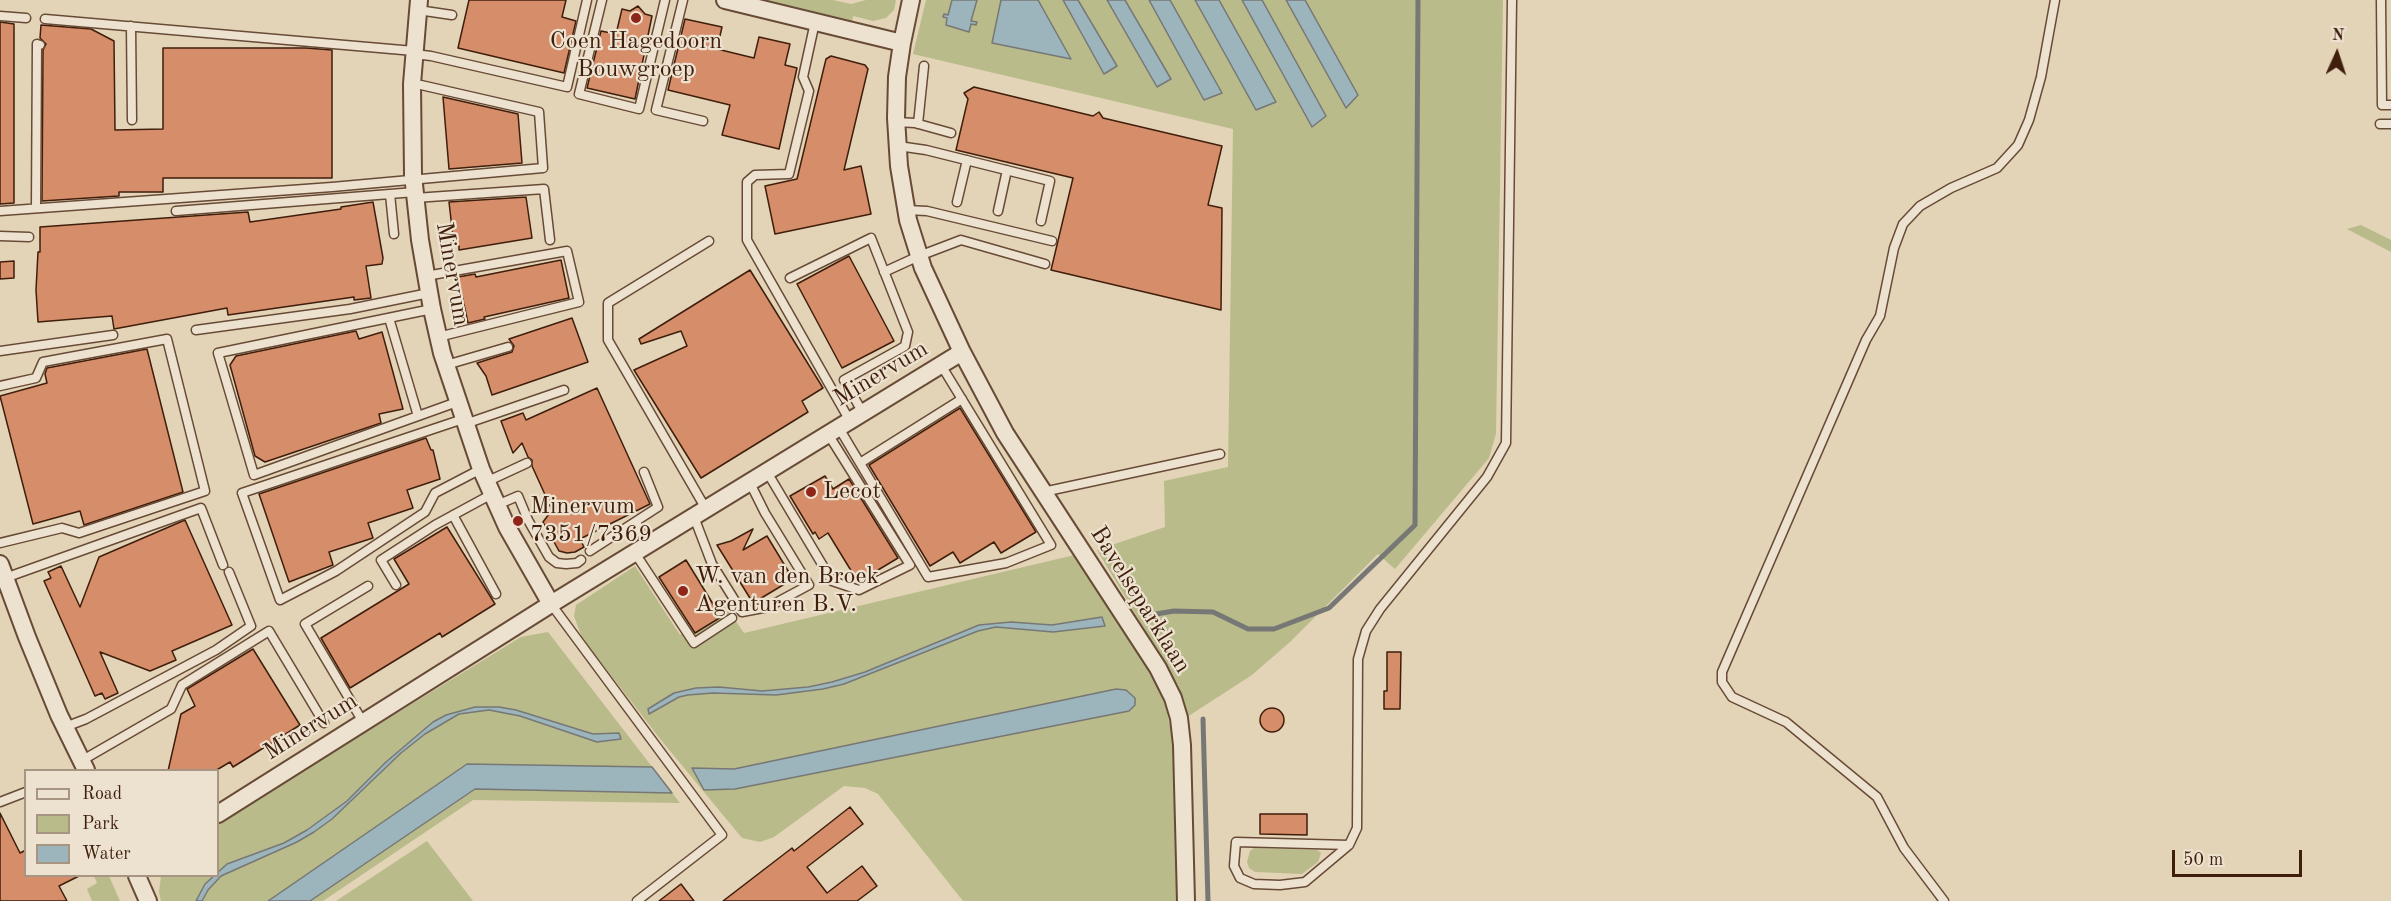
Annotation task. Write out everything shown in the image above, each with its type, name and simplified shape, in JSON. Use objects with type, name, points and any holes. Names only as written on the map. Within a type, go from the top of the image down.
[{"type":"street","points":[[725,0],[902,43]]},
{"type":"street","name":"Minervum","points":[[219,813],[551,604],[962,352],[919,256],[906,210],[896,122],[897,77],[911,0]]},
{"type":"street","name":"Minervum","points":[[419,5],[411,84],[414,190],[426,276],[438,337],[457,402],[489,488],[507,527],[551,604]]},
{"type":"street","name":"Bavelseparklaan","points":[[962,352],[1005,433],[1158,668],[1173,698],[1179,718],[1182,745],[1186,901]]},
{"type":"street","points":[[2,571],[82,767]]},
{"type":"street","points":[[137,877],[148,901]]},
{"type":"lane","points":[[45,19],[414,52],[567,87],[587,0]]},
{"type":"lane","points":[[602,0],[579,94],[639,109],[665,0]]},
{"type":"lane","points":[[683,0],[656,110],[703,121]]},
{"type":"lane","points":[[1349,845],[1236,843],[1234,866],[1240,878],[1254,884],[1280,885],[1305,882],[1349,845],[1357,828],[1358,659],[1366,631],[1380,609],[1487,477],[1506,443],[1512,0]]},
{"type":"lane","points":[[1944,901],[1904,848],[1876,797],[1786,722],[1732,697],[1722,682],[1722,672],[1866,340],[1880,316],[1894,248],[1904,224],[1920,206],[1951,188],[1997,168],[2018,145],[2029,120],[2042,78],[2055,0]]},
{"type":"lane","points":[[2381,0],[2382,105],[2391,105]]},
{"type":"lane","points":[[419,5],[452,15]]},
{"type":"lane","points":[[0,16],[26,18]]},
{"type":"lane","points":[[767,472],[832,581],[859,590],[909,565],[845,424],[747,240],[747,182],[756,175],[789,174],[809,91],[803,77],[815,22]]},
{"type":"lane","points":[[131,26],[132,120]]},
{"type":"lane","points":[[36,208],[37,44],[40,45]]},
{"type":"lane","points":[[918,124],[924,66]]},
{"type":"lane","points":[[176,211],[390,194],[543,168],[538,112],[411,84]]},
{"type":"lane","points":[[896,122],[918,124],[951,133]]},
{"type":"lane","points":[[2380,124],[2391,124]]},
{"type":"lane","points":[[898,146],[926,150],[1050,181],[1041,220]]},
{"type":"lane","points":[[957,202],[967,160]]},
{"type":"lane","points":[[998,211],[1007,170]]},
{"type":"lane","points":[[0,211],[332,188],[544,189],[550,240]]},
{"type":"lane","points":[[390,194],[394,234]]},
{"type":"lane","points":[[906,210],[927,211],[1052,241]]},
{"type":"lane","points":[[0,236],[29,237]]},
{"type":"lane","points":[[790,278],[871,238],[908,332],[907,340],[900,349],[844,380],[845,424],[860,464],[928,577],[1006,563],[1051,545],[941,365]]},
{"type":"lane","points":[[884,272],[961,240],[1045,264]]},
{"type":"lane","points":[[709,241],[608,303],[608,340],[700,513],[712,564],[742,612],[768,607],[809,585],[750,483]]},
{"type":"lane","points":[[426,276],[567,251],[579,302],[438,337]]},
{"type":"lane","points":[[431,301],[389,318],[218,353],[254,475],[457,402]]},
{"type":"lane","points":[[196,330],[350,309],[431,301]]},
{"type":"lane","points":[[389,318],[418,416]]},
{"type":"lane","points":[[0,351],[113,335]]},
{"type":"lane","points":[[0,386],[36,378],[43,362],[168,339],[206,491],[79,533],[62,528],[0,543]]},
{"type":"lane","points":[[446,365],[508,347]]},
{"type":"lane","points":[[564,390],[242,493],[280,600],[336,571],[425,512],[435,493],[489,488],[518,496],[528,520],[549,557],[557,563],[566,564],[577,563],[581,560]]},
{"type":"lane","points":[[860,464],[962,399]]},
{"type":"lane","points":[[1043,492],[1220,454]]},
{"type":"lane","points":[[396,585],[381,560],[453,515],[527,463]]},
{"type":"lane","points":[[590,551],[658,507],[644,472]]},
{"type":"lane","points":[[2,571],[201,508],[251,626],[216,650],[86,720],[66,728]]},
{"type":"lane","points":[[453,515],[496,594]]},
{"type":"lane","points":[[636,522],[641,549],[693,643],[732,618]]},
{"type":"lane","points":[[363,722],[305,624],[368,586]]},
{"type":"lane","points":[[551,604],[722,835],[637,901]]},
{"type":"lane","points":[[82,767],[171,709],[182,685],[269,631],[324,723]]},
{"type":"lane","points":[[0,802],[24,793]]},
{"type":"green space","points":[[760,0],[833,0],[851,4],[866,0],[896,0],[894,10],[886,18],[873,21],[853,16],[852,22]]},
{"type":"green space","points":[[926,0],[952,0],[948,15],[943,17],[969,31],[971,24],[976,25],[977,23],[971,21],[977,0],[1503,0],[1496,434],[1489,458],[1395,569],[1378,554],[1290,642],[1252,675],[1187,717],[1179,687],[1097,550],[1165,527],[1164,481],[1228,467],[1233,129],[913,54]]},
{"type":"green space","points":[[2361,225],[2391,240],[2391,252],[2347,229]]},
{"type":"green space","points":[[1079,554],[1155,682],[1166,707],[1173,740],[1179,901],[963,901],[878,794],[865,788],[844,786],[774,837],[760,842],[742,838],[661,740],[582,638],[574,616],[576,605],[635,566],[680,635],[725,606],[744,633]]},
{"type":"green space","points":[[548,632],[680,803],[473,800],[323,901],[161,901],[159,892],[161,877],[219,877],[219,822],[521,637]]},
{"type":"green space","points":[[427,841],[473,901],[336,901]]},
{"type":"green space","points":[[1254,848],[1317,850],[1321,853],[1318,862],[1302,874],[1255,872],[1249,868],[1247,862],[1250,851]]},
{"type":"green space","points":[[94,877],[109,877],[120,901],[92,901],[87,889],[97,883]]},
{"type":"water","points":[[952,0],[977,0],[971,21],[977,22],[976,25],[971,24],[969,32],[946,25],[947,18],[943,17],[944,14],[948,15]]},
{"type":"water","points":[[1001,0],[1038,0],[1071,59],[992,43]]},
{"type":"water","points":[[1063,0],[1078,0],[1117,66],[1104,74]]},
{"type":"water","points":[[1107,0],[1125,0],[1171,79],[1157,87]]},
{"type":"water","points":[[1149,0],[1170,0],[1222,93],[1204,100]]},
{"type":"water","points":[[1195,0],[1219,0],[1276,102],[1256,110]]},
{"type":"water","points":[[1242,0],[1262,0],[1326,116],[1312,127]]},
{"type":"water","points":[[1286,0],[1305,0],[1358,95],[1346,108]]},
{"type":"water","points":[[1102,617],[1105,626],[1053,632],[996,627],[978,631],[844,684],[776,695],[713,693],[688,695],[679,697],[649,714],[648,709],[674,693],[696,688],[719,687],[762,691],[808,687],[832,682],[865,672],[979,625],[1011,622],[1052,625]]},
{"type":"water","points":[[1116,689],[1126,690],[1135,698],[1135,705],[1129,711],[735,789],[704,790],[692,768],[734,769]]},
{"type":"water","points":[[475,707],[499,707],[516,710],[593,734],[619,733],[621,739],[597,742],[520,716],[489,710],[459,714],[425,734],[401,753],[332,819],[314,832],[221,876],[208,890],[202,901],[196,901],[205,884],[213,877],[219,877],[219,871],[227,864],[284,843],[307,830],[347,801],[386,762],[433,722],[446,715]]},
{"type":"water","points":[[467,764],[652,767],[672,793],[475,789],[310,901],[268,901]]},
{"type":"building","points":[[469,0],[566,0],[562,17],[576,21],[564,73],[458,48]]},
{"type":"building","points":[[638,6],[645,14],[652,16],[635,99],[587,88],[601,31],[616,34],[622,9],[630,11]]},
{"type":"building","points":[[685,19],[722,27],[717,49],[754,58],[759,37],[790,44],[785,65],[797,68],[779,149],[722,135],[730,105],[668,90]]},
{"type":"building","points":[[0,22],[14,24],[14,203],[0,204]]},
{"type":"building","points":[[41,25],[91,29],[114,41],[115,130],[163,129],[163,48],[332,50],[332,178],[163,178],[163,192],[119,192],[119,196],[42,201],[43,50],[46,44],[40,38]]},
{"type":"building","points":[[831,56],[865,65],[868,69],[844,170],[861,166],[871,214],[775,234],[765,186],[797,179],[826,59]]},
{"type":"building","points":[[974,87],[1093,116],[1099,112],[1103,118],[1222,146],[1208,205],[1222,208],[1221,310],[1051,270],[1073,178],[956,150],[968,99],[964,93]]},
{"type":"building","points":[[443,97],[518,114],[522,163],[449,169]]},
{"type":"building","points":[[526,197],[532,238],[459,250],[459,246],[454,246],[449,202]]},
{"type":"building","points":[[373,202],[383,258],[382,264],[366,266],[371,298],[354,300],[354,297],[228,315],[227,308],[114,329],[112,316],[38,322],[36,290],[40,227],[248,212],[250,222]]},
{"type":"building","points":[[849,256],[894,341],[842,368],[797,284]]},
{"type":"building","points":[[561,260],[569,298],[484,317],[485,319],[468,323],[458,277],[475,274],[476,277]]},
{"type":"building","points":[[14,261],[14,278],[0,279],[0,262]]},
{"type":"building","points":[[750,270],[823,388],[802,401],[808,412],[701,478],[634,370],[687,346],[681,331],[641,344],[639,339]]},
{"type":"building","points":[[572,318],[588,362],[492,395],[486,376],[477,363],[512,352],[514,346],[509,339]]},
{"type":"building","points":[[356,331],[359,339],[382,332],[403,409],[379,414],[381,423],[265,462],[255,456],[230,365],[236,356]]},
{"type":"building","points":[[147,349],[183,492],[84,525],[80,511],[33,524],[0,396],[47,383],[45,374],[47,368]]},
{"type":"building","points":[[597,388],[650,504],[580,539],[584,547],[567,553],[559,551],[543,522],[552,510],[532,466],[532,460],[528,457],[522,443],[513,453],[501,421],[523,413],[526,420]]},
{"type":"building","points":[[960,408],[1036,532],[1001,553],[994,542],[960,563],[953,552],[930,566],[869,465]]},
{"type":"building","points":[[426,438],[433,450],[440,479],[407,490],[413,508],[368,523],[373,538],[329,552],[333,565],[289,582],[259,494]]},
{"type":"building","points":[[825,476],[833,489],[849,479],[898,558],[858,582],[828,533],[819,539],[815,532],[813,534],[790,496]]},
{"type":"building","points":[[185,520],[232,625],[172,651],[176,660],[150,671],[100,652],[118,693],[105,699],[102,693],[95,696],[44,581],[51,578],[48,572],[61,566],[80,607],[99,557]]},
{"type":"building","points":[[447,527],[495,604],[442,637],[440,633],[350,688],[321,638],[409,584],[394,559]]},
{"type":"building","points":[[753,529],[743,550],[767,536],[793,579],[753,603],[717,545],[731,541]]},
{"type":"building","points":[[686,560],[721,617],[695,633],[659,577]]},
{"type":"building","points":[[253,649],[300,725],[233,767],[230,762],[218,769],[168,769],[181,714],[195,706],[187,689]]},
{"type":"building","points":[[1387,652],[1401,652],[1400,709],[1384,709],[1384,691],[1387,691]]},
{"type":"building","points":[[1272,708],[1277,709],[1283,715],[1283,725],[1277,731],[1272,732],[1267,731],[1261,725],[1260,720],[1261,715],[1267,709]]},
{"type":"building","points":[[850,807],[863,824],[807,867],[827,893],[862,866],[877,886],[857,901],[723,901],[792,848],[794,851]]},
{"type":"building","points":[[0,813],[20,853],[24,851],[24,877],[77,877],[59,886],[67,901],[0,901]]},
{"type":"building","points":[[1260,814],[1307,814],[1307,835],[1260,834]]},
{"type":"building","points":[[681,884],[694,901],[659,901]]},
{"type":"waterway","points":[[1150,615],[1174,611],[1213,612],[1248,629],[1274,629],[1329,608],[1415,525],[1418,0]]},
{"type":"waterway","points":[[1203,719],[1208,901]]},
{"type":"place","name":"Coen Hagedoorn Bouwgroep","points":[[636,18]]},
{"type":"place","name":"Lecot","points":[[811,492]]},
{"type":"place","name":"Minervum 7351/7369","points":[[518,521]]},
{"type":"place","name":"W. van den Broek Agenturen B.V.","points":[[683,591]]}]
